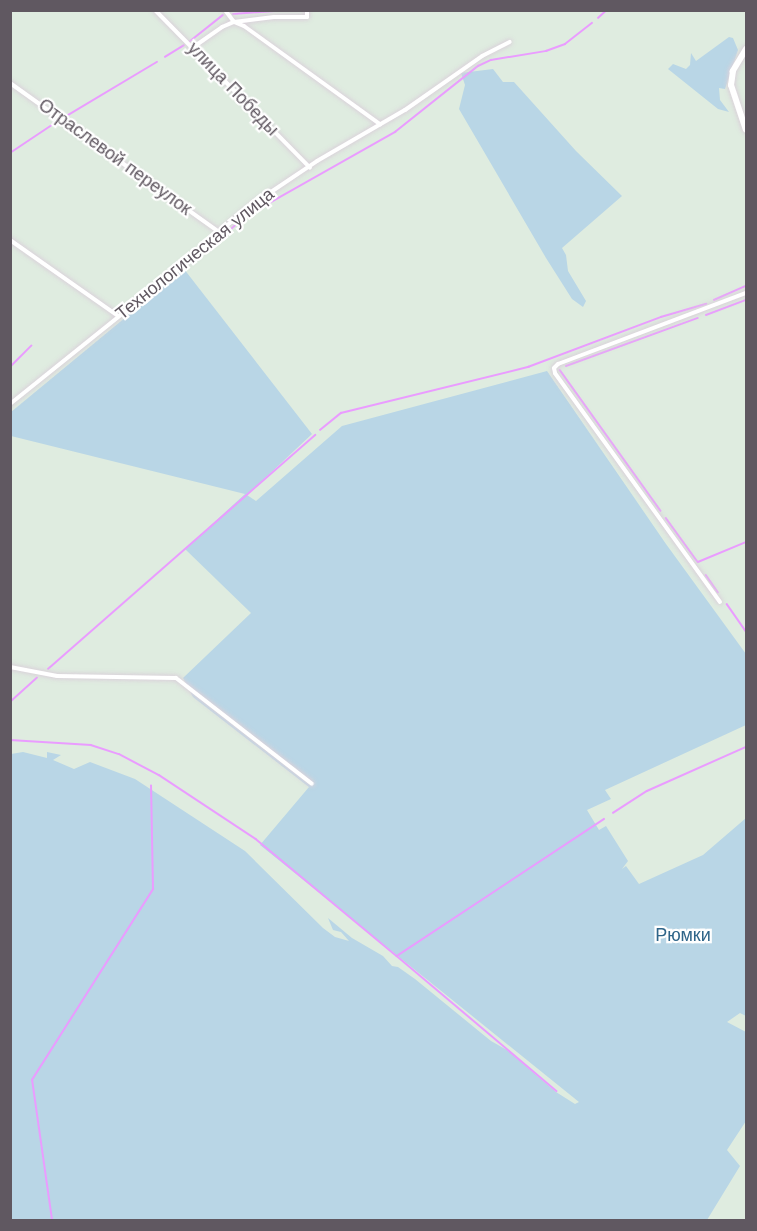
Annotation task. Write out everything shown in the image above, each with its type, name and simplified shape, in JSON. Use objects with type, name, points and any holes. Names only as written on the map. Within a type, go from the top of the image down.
[{"type":"main road","points":[[747,49],[733,71],[731,85],[747,130]]},
{"type":"street","name":"улица Победы","points":[[154,10],[310,168]]},
{"type":"street","points":[[225,10],[234,22],[244,26],[380,124]]},
{"type":"street","points":[[192,48],[222,27],[234,22],[274,17],[307,17],[308,10]]},
{"type":"street","name":"Технологическая улица","points":[[10,404],[213,241],[219,232],[253,204],[310,168],[317,161],[405,110],[482,56],[510,42]]},
{"type":"street","name":"Отраслевой переулок","points":[[10,83],[219,232]]},
{"type":"street","points":[[10,240],[118,316]]},
{"type":"street","points":[[720,602],[555,373],[554,368],[558,364],[747,293]]},
{"type":"street","points":[[10,667],[57,676],[176,678],[312,784]]},
{"type":"green space","points":[[729,37],[733,38],[738,50],[725,89],[719,88],[720,100],[729,112],[718,109],[668,69],[673,64],[686,69],[690,65],[691,53],[696,61]]},
{"type":"green space","points":[[493,69],[503,82],[514,82],[576,151],[622,196],[562,248],[566,255],[568,271],[586,301],[583,307],[572,299],[546,258],[459,109],[465,85],[461,73]]},
{"type":"green space","name":"Рюмки","points":[[184,269],[312,434],[247,495],[256,501],[342,426],[547,371],[666,544],[746,654],[746,725],[605,790],[611,799],[587,810],[599,830],[606,826],[628,861],[622,869],[626,866],[639,884],[703,855],[746,818],[746,1016],[740,1013],[727,1022],[746,1032],[746,1121],[727,1150],[740,1166],[707,1220],[11,1220],[11,754],[23,752],[47,758],[47,752],[61,755],[53,760],[74,769],[90,762],[135,779],[245,851],[335,937],[349,941],[341,932],[333,930],[328,918],[352,938],[383,956],[392,966],[398,967],[415,979],[491,1041],[507,1050],[556,1092],[575,1104],[579,1102],[260,845],[309,787],[193,697],[183,678],[251,613],[185,549],[245,494],[11,436],[11,412]]},
{"type":"waterway","points":[[233,14],[289,10]]},
{"type":"waterway","points":[[598,18],[607,10]]},
{"type":"waterway","points":[[189,42],[223,15]]},
{"type":"waterway","points":[[221,238],[243,218],[395,132],[478,66],[491,60],[546,51],[565,44],[592,23]]},
{"type":"waterway","points":[[165,57],[184,45]]},
{"type":"waterway","points":[[65,117],[157,62]]},
{"type":"waterway","points":[[10,153],[58,121]]},
{"type":"waterway","points":[[714,300],[746,286]]},
{"type":"waterway","points":[[706,315],[746,300]]},
{"type":"waterway","points":[[320,430],[341,413],[528,367],[661,317],[706,304]]},
{"type":"waterway","points":[[566,366],[698,318]]},
{"type":"waterway","points":[[10,367],[31,346]]},
{"type":"waterway","points":[[560,370],[661,511]]},
{"type":"waterway","points":[[48,669],[315,435]]},
{"type":"waterway","points":[[666,518],[698,562],[746,542]]},
{"type":"waterway","points":[[706,575],[718,592]]},
{"type":"waterway","points":[[727,604],[746,631]]},
{"type":"waterway","points":[[10,702],[37,678]]},
{"type":"waterway","points":[[10,740],[91,745],[119,754],[159,775],[256,839],[397,956],[604,819]]},
{"type":"waterway","points":[[613,813],[647,791],[746,747]]},
{"type":"waterway","points":[[52,1220],[32,1080],[153,889],[151,786]]},
{"type":"waterway","points":[[397,956],[557,1091]]}]
